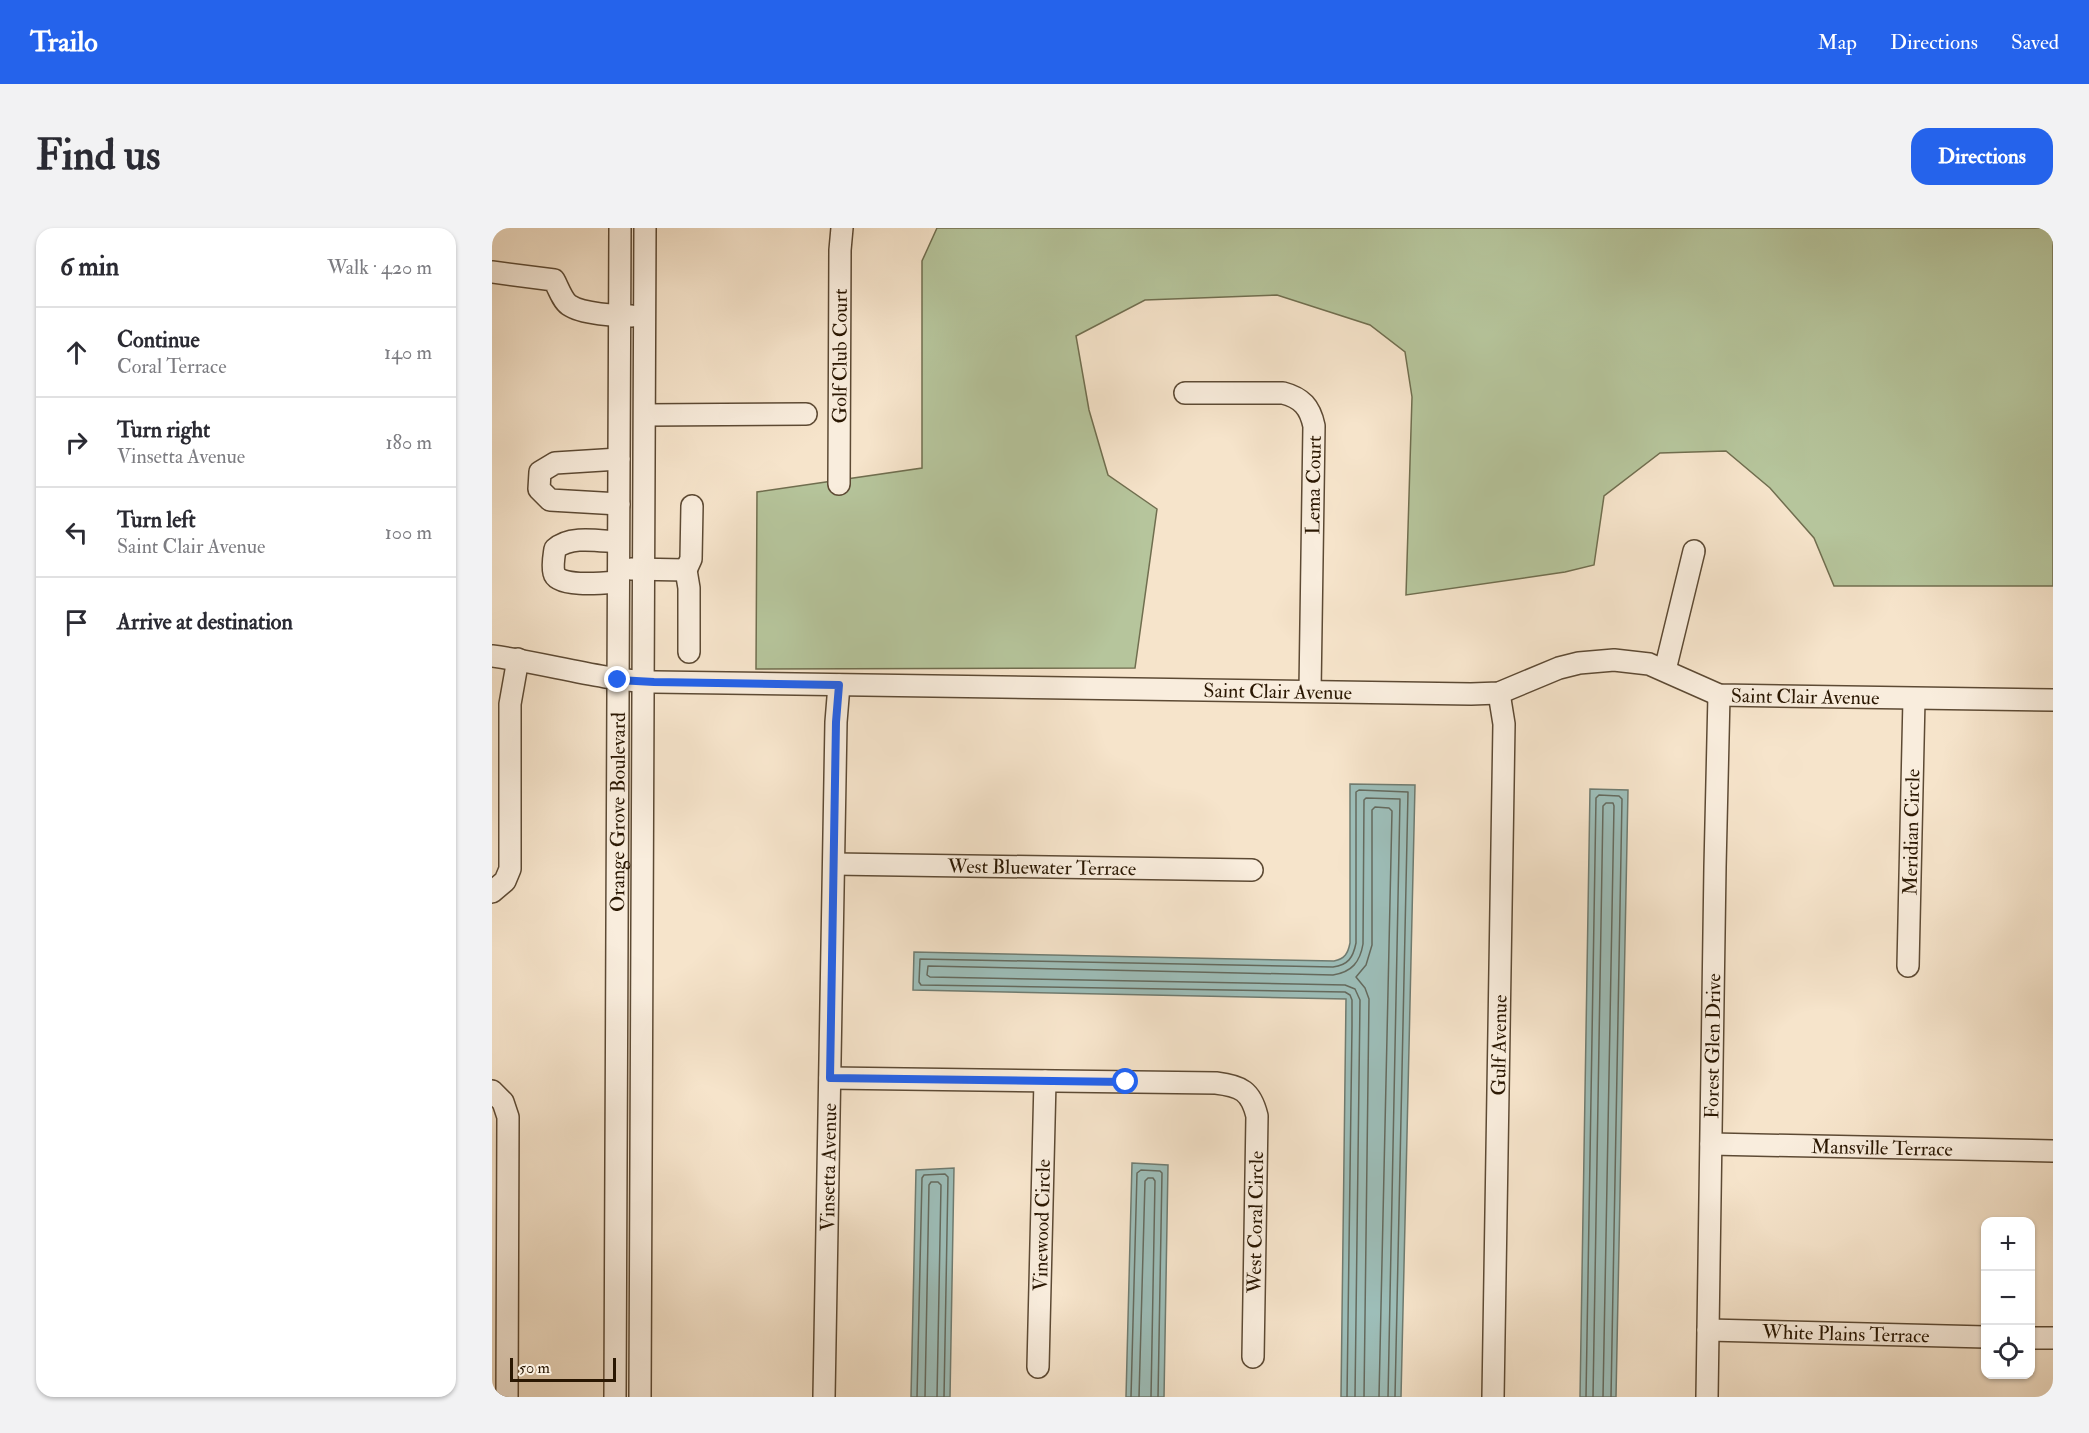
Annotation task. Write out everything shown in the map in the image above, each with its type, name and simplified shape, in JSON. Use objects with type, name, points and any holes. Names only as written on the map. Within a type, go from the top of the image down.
[{"type":"street","name":"Orange Grove Boulevard","points":[[615,1397],[620,228]]},
{"type":"street","name":"Orange Grove Boulevard","points":[[640,1397],[645,228]]},
{"type":"street","name":"Golf Club Court","points":[[839,484],[842,228]]},
{"type":"street","points":[[492,272],[554,280],[569,305],[582,310],[620,316],[645,315]]},
{"type":"street","name":"Lema Court","points":[[1185,393],[1283,393],[1295,396],[1304,402],[1311,412],[1314,426],[1310,691]]},
{"type":"street","points":[[645,415],[806,414]]},
{"type":"street","points":[[618,504],[549,500],[538,489],[540,472],[555,463],[619,459]]},
{"type":"street","points":[[689,652],[689,588],[686,570],[691,559],[692,506]]},
{"type":"street","points":[[618,542],[574,540],[561,543],[555,549],[554,575],[558,580],[568,583],[618,576],[644,569],[686,570]]},
{"type":"street","points":[[1665,670],[1694,551]]},
{"type":"street","name":"Saint Clair Avenue","points":[[492,656],[518,659],[618,680],[644,682],[1499,693],[1542,674],[1579,663],[1596,661],[1649,664],[1719,695],[2053,700]]},
{"type":"street","points":[[492,892],[505,881],[510,869],[510,704],[518,659]]},
{"type":"street","name":"Vinsetta Avenue","points":[[825,1397],[836,722],[839,685]]},
{"type":"street","name":"Gulf Avenue","points":[[1493,1397],[1504,724],[1499,693]]},
{"type":"street","name":"Forest Glen Drive","points":[[1707,1397],[1714,867],[1719,695]]},
{"type":"street","name":"Meridian Circle","points":[[1908,966],[1914,699]]},
{"type":"street","name":"West Bluewater Terrace","points":[[834,864],[1252,870]]},
{"type":"street","points":[[830,1078],[1045,1081]]},
{"type":"street","name":"West Coral Circle","points":[[1045,1081],[1216,1083],[1244,1090],[1254,1102],[1257,1116],[1253,1358]]},
{"type":"street","name":"Vinewood Circle","points":[[1038,1367],[1045,1081]]},
{"type":"street","points":[[492,1091],[503,1102],[508,1117],[499,1278],[507,1397]]},
{"type":"street","name":"Mansville Terrace","points":[[1711,1144],[2053,1151]]},
{"type":"street","points":[[615,1254],[641,1254]]},
{"type":"street","name":"White Plains Terrace","points":[[1708,1330],[1981,1337]]},
{"type":"street","points":[[2035,1338],[2053,1338]]},
{"type":"green space","points":[[937,228],[2053,228],[2053,586],[1834,586],[1814,538],[1770,488],[1726,451],[1660,453],[1604,496],[1594,565],[1565,572],[1406,595],[1412,397],[1405,352],[1370,325],[1277,295],[1145,300],[1076,336],[1089,410],[1108,475],[1157,509],[1135,668],[756,669],[757,492],[922,468],[922,261]]},
{"type":"water","points":[[1350,784],[1415,785],[1401,1397],[1341,1397],[1346,999],[913,990],[914,952],[1334,961],[1341,959],[1347,953],[1350,943]]},
{"type":"water","points":[[1590,789],[1628,790],[1616,1397],[1580,1397]]},
{"type":"water","points":[[1132,1163],[1168,1165],[1164,1397],[1126,1397]]},
{"type":"water","points":[[954,1168],[950,1397],[911,1397],[916,1170]]},
{"type":"route","points":[[618,680],[839,685],[836,722],[830,1078],[1126,1082]]}]
